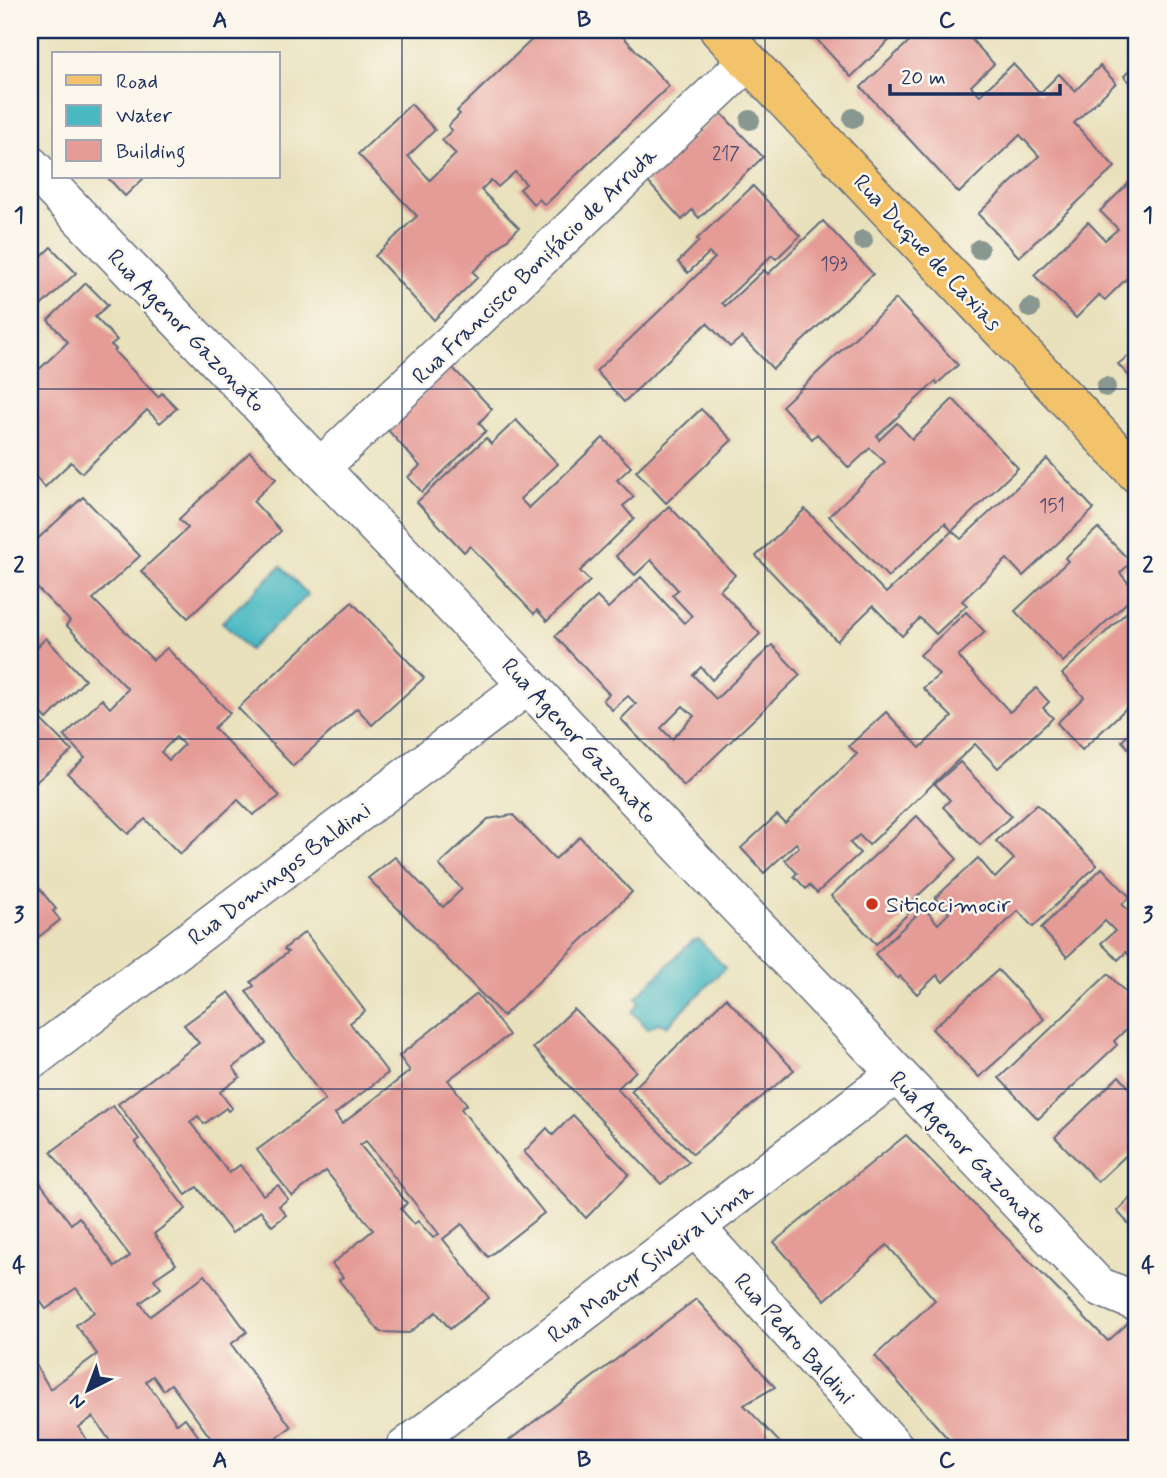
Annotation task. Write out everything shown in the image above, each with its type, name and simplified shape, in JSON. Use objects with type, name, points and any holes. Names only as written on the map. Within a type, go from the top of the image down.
[{"type":"main road","name":"Rua Duque de Caxias","points":[[731,39],[1137,474]]},
{"type":"street","name":"Rua Francisco Bonifácio de Arruda","points":[[320,468],[731,39]]},
{"type":"street","name":"Rua Agenor Gazonato","points":[[30,165],[1098,1286],[1137,1302]]},
{"type":"street","name":"Rua Domingos Baldini","points":[[30,1061],[528,685]]},
{"type":"street","name":"Rua Moacyr Silveira Lima","points":[[405,1448],[895,1075]]},
{"type":"street","name":"Rua Pedro Baldini","points":[[695,1227],[895,1448]]},
{"type":"water","points":[[281,566],[308,595],[249,650],[222,622]]},
{"type":"water","points":[[699,939],[725,968],[667,1026],[658,1023],[648,1029],[632,1012],[639,1003],[636,997],[693,940]]},
{"type":"building","points":[[542,30],[617,30],[669,86],[545,205],[539,199],[534,205],[520,189],[526,184],[515,172],[498,187],[491,180],[481,190],[519,228],[473,272],[478,277],[434,320],[375,256],[417,216],[358,154],[411,104],[435,130],[408,156],[430,180],[456,154],[442,140],[452,130],[448,126],[460,114],[457,111]]},
{"type":"building","points":[[814,30],[900,30],[851,77],[811,33]]},
{"type":"building","points":[[921,30],[963,30],[994,64],[971,86],[980,95],[1013,64],[1040,93],[1059,74],[1075,91],[1100,66],[1116,83],[1074,123],[1115,167],[1019,257],[978,214],[1039,156],[1020,135],[959,193],[861,87]]},
{"type":"building","points":[[1137,63],[1137,91],[1124,76]]},
{"type":"building","points":[[720,112],[763,157],[699,218],[692,210],[682,220],[647,181]]},
{"type":"building","points":[[1137,175],[1137,268],[1105,300],[1099,295],[1076,318],[1034,275],[1088,222],[1105,240],[1118,229],[1100,211]]},
{"type":"building","points":[[108,178],[144,178],[125,196]]},
{"type":"building","points":[[753,186],[800,236],[776,259],[772,255],[722,303],[725,306],[764,270],[768,274],[823,221],[873,274],[773,369],[742,337],[730,347],[707,323],[624,402],[596,371],[715,258],[709,253],[688,273],[678,262],[699,241],[697,239]]},
{"type":"building","points":[[51,247],[76,273],[30,316],[30,267]]},
{"type":"building","points":[[86,283],[108,305],[95,317],[117,340],[111,345],[116,349],[114,351],[158,397],[162,393],[177,408],[160,423],[147,410],[82,473],[71,462],[45,487],[30,471],[30,378],[68,342],[48,320]]},
{"type":"building","points":[[896,299],[958,365],[937,384],[936,381],[877,436],[879,440],[897,423],[912,439],[953,399],[1018,468],[952,531],[945,523],[888,577],[829,516],[885,462],[870,448],[849,468],[817,434],[812,439],[782,406]]},
{"type":"building","points":[[1137,349],[1137,385],[1118,364]]},
{"type":"building","points":[[452,367],[492,409],[479,423],[486,431],[422,492],[408,477],[420,466],[387,429]]},
{"type":"building","points":[[701,409],[732,440],[666,503],[636,471]]},
{"type":"building","points":[[516,420],[558,464],[520,499],[529,508],[603,438],[631,467],[617,480],[634,497],[623,506],[634,519],[580,571],[590,581],[547,621],[537,610],[534,614],[470,546],[464,552],[417,502],[486,438],[491,444]]},
{"type":"building","points":[[250,452],[276,479],[253,501],[281,531],[188,618],[141,571],[188,528],[179,519]]},
{"type":"building","points":[[1047,459],[1094,509],[1023,576],[1007,559],[962,601],[967,605],[936,634],[920,618],[902,636],[873,606],[837,641],[756,556],[805,509],[886,593],[952,531],[961,539]]},
{"type":"building","points":[[83,497],[140,556],[93,599],[153,660],[167,648],[230,713],[214,728],[280,796],[253,815],[238,800],[180,854],[145,819],[128,834],[68,774],[85,758],[64,736],[102,699],[110,708],[128,689],[66,625],[70,621],[30,581],[30,546]],"holes":[[[176,737],[184,745],[169,760],[161,752]]]},
{"type":"building","points":[[669,506],[735,575],[720,590],[760,634],[712,680],[701,667],[693,675],[716,699],[772,645],[800,675],[684,786],[621,719],[636,704],[628,696],[612,710],[603,700],[609,694],[555,636],[597,597],[608,608],[641,577],[684,623],[692,616],[672,595],[678,590],[651,560],[635,575],[616,556]],"holes":[[[683,706],[694,716],[672,739],[661,728]]]},
{"type":"building","points":[[1098,528],[1131,562],[1120,573],[1137,593],[1063,662],[1015,611],[1068,561],[1065,558]]},
{"type":"building","points":[[352,602],[424,678],[372,725],[357,708],[293,766],[238,708]]},
{"type":"building","points":[[1131,608],[1137,615],[1137,698],[1082,750],[1057,723],[1084,697],[1062,674]]},
{"type":"building","points":[[966,612],[985,632],[958,656],[1010,712],[1036,688],[1049,702],[1043,708],[1053,718],[998,768],[975,744],[869,845],[859,835],[850,843],[860,853],[817,893],[809,885],[806,889],[785,860],[799,847],[796,843],[764,873],[741,848],[777,815],[785,823],[857,754],[849,746],[886,712],[920,748],[952,717],[923,688],[939,675],[920,655]]},
{"type":"building","points":[[46,638],[85,680],[47,719],[30,701],[30,654]]},
{"type":"building","points":[[41,720],[72,751],[30,787],[30,729]]},
{"type":"building","points":[[1137,726],[1137,758],[1122,741]]},
{"type":"building","points":[[960,762],[1011,816],[980,845],[943,807],[950,800],[935,784]]},
{"type":"building","points":[[1037,804],[1097,865],[1033,927],[1018,911],[943,982],[937,975],[917,994],[900,976],[898,979],[875,954],[924,908],[938,924],[949,913],[935,898],[978,858],[995,878],[1014,859],[996,841]]},
{"type":"building","points":[[513,815],[555,859],[580,837],[632,892],[503,1016],[368,878],[395,857],[443,907],[462,889],[439,865],[488,819]]},
{"type":"building","points":[[917,816],[957,859],[906,907],[911,911],[876,944],[831,896]]},
{"type":"building","points":[[1102,868],[1130,897],[1122,904],[1132,914],[1137,909],[1137,963],[1126,952],[1118,960],[1101,943],[1115,931],[1105,921],[1067,957],[1041,928]]},
{"type":"building","points":[[30,877],[56,909],[53,911],[60,920],[30,944]]},
{"type":"building","points":[[305,932],[365,1011],[350,1023],[388,1073],[335,1114],[342,1124],[410,1071],[399,1056],[477,994],[509,1035],[448,1080],[467,1104],[461,1109],[544,1213],[488,1257],[462,1224],[443,1239],[489,1298],[450,1329],[436,1312],[409,1333],[380,1332],[339,1280],[343,1277],[332,1264],[373,1230],[326,1171],[292,1196],[257,1150],[325,1100],[246,991],[254,986],[251,982],[288,952],[284,949]],"holes":[[[366,1141],[439,1234],[433,1238],[418,1221],[414,1224],[401,1209],[407,1203],[360,1145]]]},
{"type":"building","points":[[998,970],[1044,1019],[979,1077],[932,1029]]},
{"type":"building","points":[[1108,974],[1137,1004],[1137,1019],[1114,1041],[1117,1045],[1038,1119],[999,1078]]},
{"type":"building","points":[[229,992],[266,1043],[233,1067],[240,1077],[220,1092],[232,1108],[228,1111],[226,1108],[204,1124],[198,1116],[190,1122],[229,1173],[240,1165],[263,1195],[278,1185],[288,1199],[279,1206],[286,1215],[272,1226],[261,1211],[232,1233],[197,1187],[186,1195],[118,1104],[199,1043],[184,1025]]},
{"type":"building","points":[[726,998],[794,1070],[693,1154],[631,1091]]},
{"type":"building","points":[[574,1009],[636,1071],[617,1089],[689,1162],[661,1184],[533,1048]]},
{"type":"building","points":[[1119,1076],[1131,1090],[1137,1084],[1137,1145],[1098,1182],[1055,1137]]},
{"type":"building","points":[[113,1106],[139,1139],[135,1142],[186,1209],[154,1234],[176,1264],[154,1279],[161,1288],[140,1303],[150,1316],[205,1275],[247,1332],[231,1344],[291,1427],[262,1448],[218,1448],[171,1384],[163,1390],[153,1376],[146,1381],[177,1424],[185,1418],[207,1448],[115,1448],[93,1417],[79,1427],[92,1448],[30,1448],[30,1355],[50,1389],[97,1354],[76,1325],[94,1312],[76,1288],[46,1309],[30,1287],[30,1169],[71,1224],[79,1217],[115,1267],[130,1256],[51,1152]]},
{"type":"building","points":[[573,1115],[629,1174],[586,1218],[524,1152],[547,1128],[553,1135]]},
{"type":"building","points":[[906,1135],[1108,1341],[1137,1315],[1137,1448],[956,1448],[875,1356],[935,1300],[887,1245],[825,1300],[774,1242]]},
{"type":"building","points":[[1137,1191],[1137,1233],[1117,1211]]},
{"type":"building","points":[[696,1299],[775,1387],[744,1405],[785,1448],[499,1448]]},
{"type":"place","name":"Siticocimocir","points":[[872,904]]}]
